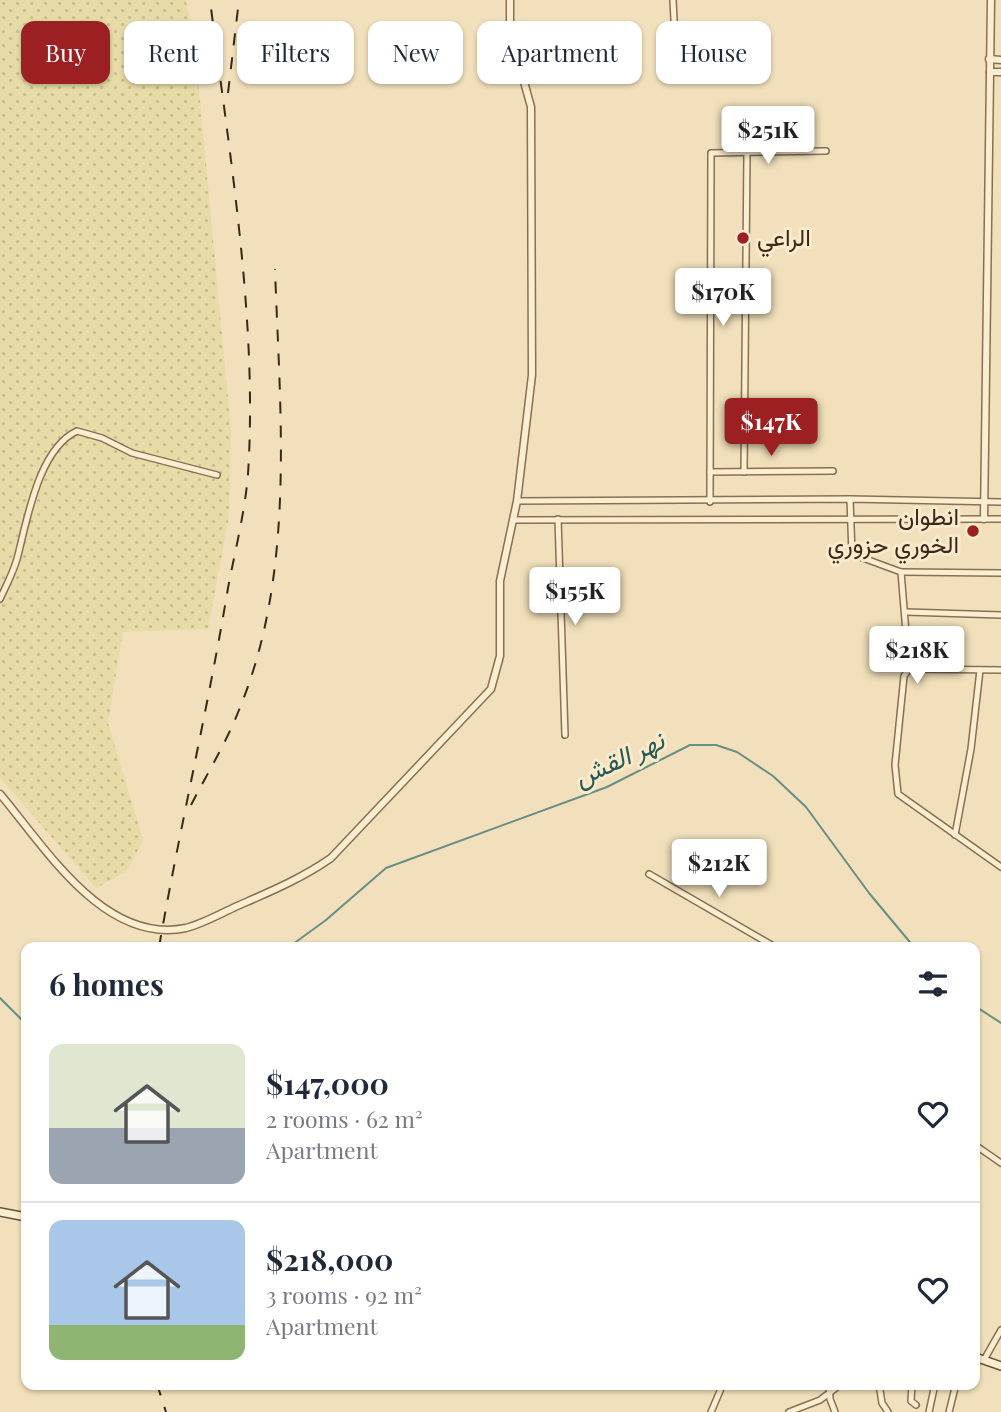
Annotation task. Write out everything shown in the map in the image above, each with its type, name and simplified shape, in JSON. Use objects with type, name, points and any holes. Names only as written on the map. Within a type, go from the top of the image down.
[{"type":"main road","points":[[0,1212],[21,1216]]},
{"type":"main road","points":[[980,1359],[1001,1367]]},
{"type":"street","points":[[0,794],[88,899],[136,925],[162,929],[186,928],[303,878],[331,858],[491,688],[500,656],[500,581],[517,501],[532,375],[531,107],[510,31],[510,0]]},
{"type":"street","points":[[673,0],[674,21]]},
{"type":"street","points":[[984,519],[991,0]]},
{"type":"street","points":[[989,59],[1001,60]]},
{"type":"street","points":[[990,72],[1001,72]]},
{"type":"street","points":[[710,502],[711,153],[826,152]]},
{"type":"street","points":[[744,472],[747,153]]},
{"type":"street","points":[[0,599],[16,562],[29,507],[46,467],[69,435],[78,430],[132,453],[217,475]]},
{"type":"street","points":[[710,472],[833,471]]},
{"type":"street","points":[[517,501],[710,502],[850,499],[1001,502]]},
{"type":"street","points":[[850,499],[852,554],[901,572],[1001,573]]},
{"type":"street","points":[[558,519],[565,735]]},
{"type":"street","points":[[514,520],[1001,519]]},
{"type":"street","points":[[901,572],[909,669],[904,676],[895,765],[898,794],[1001,867]]},
{"type":"street","points":[[906,612],[1001,615]]},
{"type":"street","points":[[909,669],[1001,670]]},
{"type":"street","points":[[956,835],[971,749],[980,670]]},
{"type":"street","points":[[649,874],[766,942]]},
{"type":"street","points":[[980,1148],[1001,1163]]},
{"type":"street","points":[[984,1360],[1001,1330]]},
{"type":"street","points":[[993,1347],[1001,1346]]},
{"type":"street","points":[[711,1412],[720,1390]]},
{"type":"street","points":[[789,1412],[833,1390]]},
{"type":"street","points":[[880,1390],[882,1403],[888,1412]]},
{"type":"street","points":[[912,1390],[911,1401],[916,1405]]},
{"type":"street","points":[[929,1412],[934,1390]]},
{"type":"street","points":[[949,1412],[954,1390]]},
{"type":"street","points":[[829,1393],[835,1412]]},
{"type":"shaded area","points":[[0,0],[186,0],[190,21],[124,21],[124,84],[198,84],[231,431],[229,517],[208,629],[123,632],[108,723],[143,840],[127,871],[96,888],[0,778]]},
{"type":"waterway","name":"نهر القش","points":[[296,942],[326,920],[386,868],[607,787],[690,745],[716,745],[737,752],[773,776],[806,807],[869,893],[910,942]]},
{"type":"waterway","name":"نهر القش","points":[[0,998],[21,1019]]},
{"type":"waterway","name":"نهر القش","points":[[980,1009],[1001,1023]]},
{"type":"railway","points":[[160,942],[240,531],[248,474],[250,416],[245,297],[233,176],[210,0]]},
{"type":"railway","points":[[228,93],[239,0]]},
{"type":"railway","points":[[191,805],[239,710],[257,657],[269,603],[277,548],[280,492],[280,380],[275,269]]},
{"type":"railway","points":[[159,1390],[166,1412]]},
{"type":"place","name":"الراعي","points":[[743,238]]},
{"type":"place","name":"انطوان الخوري حزوري","points":[[973,531]]}]
